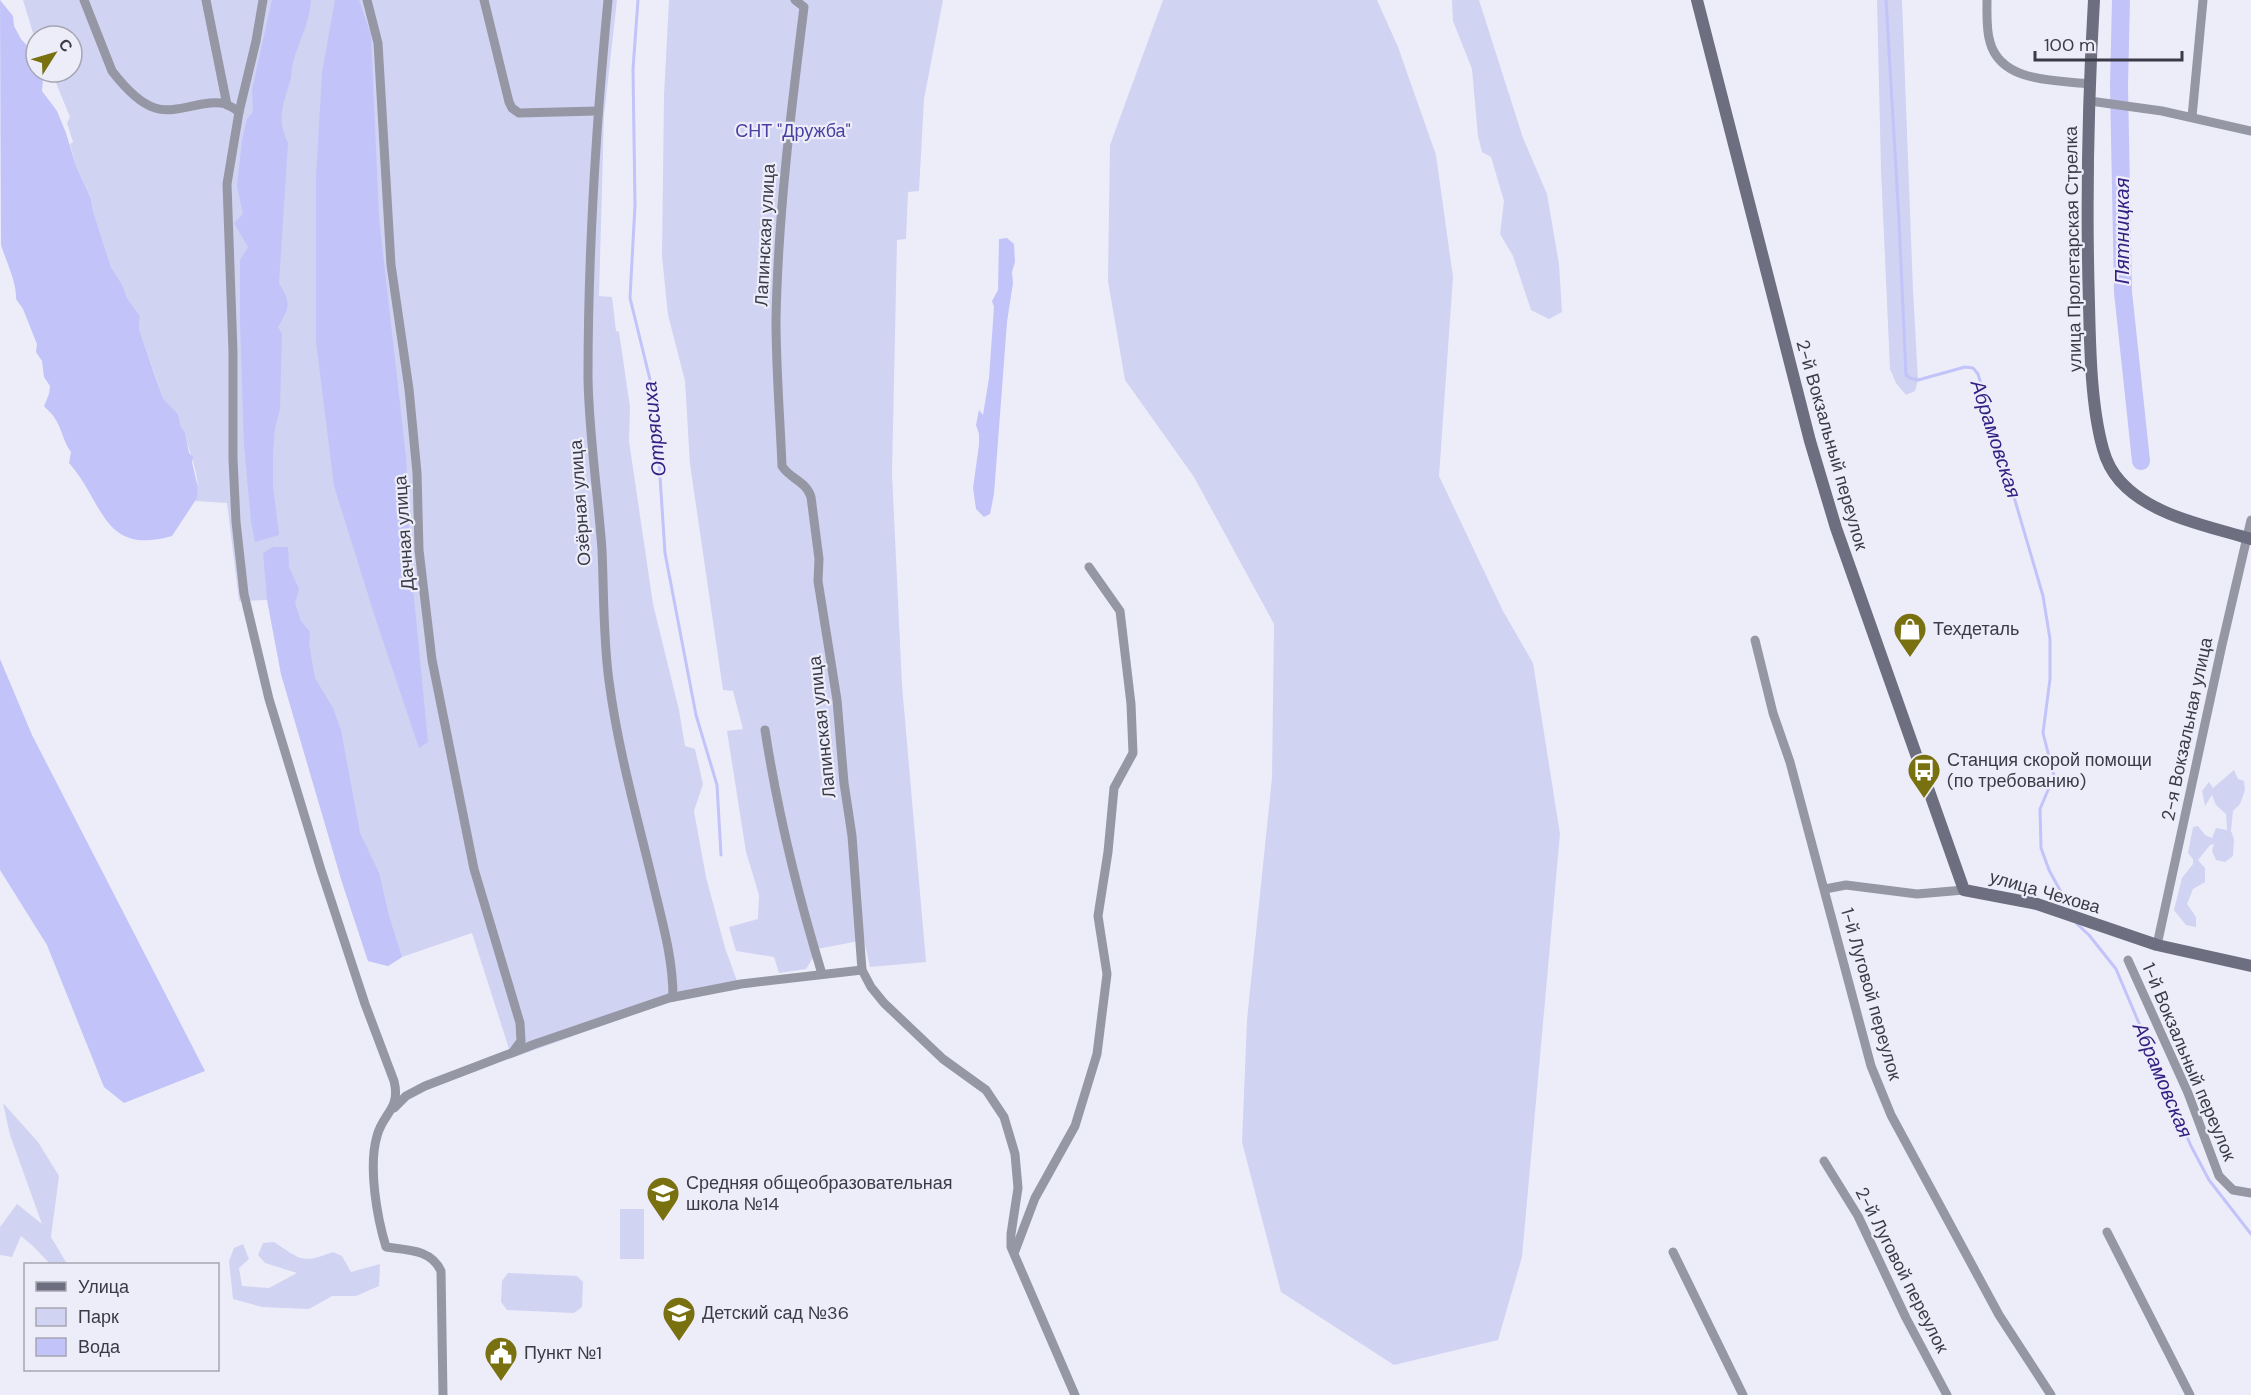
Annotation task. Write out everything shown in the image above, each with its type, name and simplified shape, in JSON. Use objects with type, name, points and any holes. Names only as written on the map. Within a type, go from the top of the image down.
[{"type":"street","points":[[84,0],[112,71],[119,80],[151,106],[166,110],[218,104],[227,105],[238,112]]},
{"type":"street","points":[[206,0],[227,105]]},
{"type":"street","points":[[263,0],[256,41],[238,112],[226,206],[233,352],[233,459],[246,605],[283,746],[351,964],[394,1081],[396,1097],[375,1144],[374,1191],[378,1220],[386,1247],[426,1254],[432,1257],[441,1271],[443,1395]]},
{"type":"street","name":"Дачная улица","points":[[367,0],[378,43],[391,266],[409,389],[417,473],[419,550],[432,660],[474,869],[520,1023],[521,1041],[513,1052]]},
{"type":"street","points":[[484,0],[509,102],[516,111],[519,113],[597,111]]},
{"type":"street","name":"Озёрная улица","points":[[608,0],[597,111],[588,380],[602,551],[603,615],[621,753],[671,962],[673,997]]},
{"type":"street","name":"Лапинская улица","points":[[795,0],[804,7],[787,140],[776,323],[782,466],[809,490],[811,497],[819,559],[818,581],[837,700],[844,783],[852,836],[862,970],[871,987],[884,1003],[943,1059],[986,1090],[1004,1116],[1015,1154],[1018,1178],[1011,1234],[1014,1256],[1075,1395]]},
{"type":"street","name":"2-й Вокзальный переулок","points":[[1697,0],[1810,441],[1836,528],[1964,890]]},
{"type":"street","points":[[1987,0],[1989,41],[2005,65],[2013,71],[2031,77],[2090,84]]},
{"type":"street","name":"улица Пролетарская Стрелка","points":[[2094,0],[2090,84],[2088,261],[2090,346],[2095,398],[2106,458],[2120,480],[2150,504],[2249,539]]},
{"type":"street","points":[[2192,117],[2203,0]]},
{"type":"street","points":[[2090,101],[2192,117],[2251,131]]},
{"type":"street","name":"2-я Вокзальная улица","points":[[2157,945],[2222,645],[2249,539],[2251,520]]},
{"type":"street","points":[[1014,1256],[1016,1243],[1035,1198],[1075,1126],[1097,1054],[1107,974],[1098,916],[1108,852],[1114,788],[1133,753],[1131,704],[1120,610],[1089,567]]},
{"type":"street","name":"1-й Луговой переулок","points":[[1755,640],[1773,713],[1790,762],[1825,889],[1871,1066],[1891,1115],[1999,1315],[2051,1395]]},
{"type":"street","points":[[765,730],[784,838],[801,906],[822,974]]},
{"type":"street","name":"улица Чехова","points":[[1825,889],[1846,885],[1917,894],[1964,890],[2037,904],[2157,945],[2251,966]]},
{"type":"street","name":"1-й Вокзальный переулок","points":[[2128,960],[2198,1117],[2219,1176],[2233,1190],[2251,1193]]},
{"type":"street","points":[[392,1109],[406,1096],[425,1086],[513,1052],[673,997],[741,984],[862,970]]},
{"type":"street","name":"2-й Луговой переулок","points":[[1824,1161],[1858,1216],[1901,1308],[1947,1395]]},
{"type":"street","points":[[2107,1232],[2190,1395]]},
{"type":"street","points":[[1673,1252],[1743,1395]]},
{"type":"green space","points":[[23,0],[617,0],[604,116],[599,296],[612,297],[630,407],[629,441],[653,604],[679,710],[685,746],[695,749],[703,784],[694,811],[706,877],[725,948],[740,989],[677,999],[512,1058],[472,933],[402,957],[388,966],[368,961],[342,882],[281,674],[267,600],[239,601],[227,503],[195,501],[197,476],[185,432],[181,427],[178,414],[163,398],[139,329],[140,316],[127,298],[123,286],[111,267],[93,211],[91,197],[76,166],[70,144],[73,142],[67,123],[70,117],[56,84],[84,84],[84,24],[30,24]]},
{"type":"green space","name":"СНТ \"Дружба\"","points":[[669,0],[943,0],[924,99],[919,191],[908,192],[906,239],[897,240],[892,474],[902,685],[926,962],[870,967],[864,940],[812,950],[814,956],[806,969],[779,973],[774,957],[736,951],[729,927],[758,919],[759,895],[746,852],[727,731],[743,729],[733,691],[723,690],[690,464],[685,381],[668,315],[662,256],[664,95]]},
{"type":"green space","points":[[1163,0],[1377,0],[1398,47],[1436,155],[1453,277],[1439,476],[1503,611],[1533,663],[1560,834],[1522,1257],[1498,1340],[1394,1365],[1281,1292],[1242,1142],[1247,1020],[1272,778],[1274,624],[1194,477],[1125,380],[1108,281],[1110,145]]},
{"type":"green space","points":[[1452,0],[1479,0],[1523,138],[1547,194],[1559,264],[1562,312],[1549,319],[1531,310],[1513,256],[1500,234],[1504,201],[1491,157],[1482,152],[1478,136],[1472,69],[1453,21]]},
{"type":"green space","points":[[1877,0],[1902,0],[1918,380],[1915,391],[1906,395],[1896,383],[1890,369],[1881,170]]},
{"type":"green space","points":[[2234,770],[2238,779],[2244,781],[2245,790],[2240,804],[2233,811],[2231,831],[2234,839],[2233,856],[2225,862],[2216,860],[2212,851],[2214,844],[2210,845],[2198,860],[2205,868],[2205,882],[2193,889],[2187,904],[2196,917],[2196,927],[2186,925],[2174,910],[2182,878],[2193,864],[2193,859],[2188,853],[2193,827],[2198,826],[2205,835],[2212,838],[2216,828],[2227,830],[2226,814],[2216,805],[2212,795],[2205,806],[2202,791],[2209,782],[2213,788]]},
{"type":"green space","points":[[3,1103],[38,1142],[59,1176],[51,1237],[66,1263],[49,1263],[21,1236],[12,1257],[0,1255],[0,1227],[17,1204],[42,1224],[10,1135]]},
{"type":"green space","points":[[620,1209],[644,1209],[644,1259],[620,1259]]},
{"type":"green space","points":[[274,1242],[302,1258],[314,1258],[333,1252],[342,1256],[351,1272],[380,1264],[379,1286],[356,1296],[332,1296],[309,1309],[262,1307],[233,1299],[229,1261],[234,1248],[243,1244],[249,1259],[239,1268],[242,1286],[269,1288],[297,1273],[265,1263],[258,1255],[263,1243]]},
{"type":"green space","points":[[508,1273],[577,1276],[583,1282],[582,1307],[574,1313],[507,1310],[501,1302],[502,1281]]},
{"type":"water","points":[[0,0],[13,16],[14,26],[24,42],[24,84],[43,84],[42,91],[57,111],[76,166],[91,198],[111,267],[123,286],[127,298],[140,316],[139,329],[163,398],[178,414],[181,427],[185,432],[189,453],[193,457],[198,488],[197,498],[172,536],[149,540],[131,539],[118,532],[107,522],[81,478],[69,463],[71,452],[57,421],[44,406],[50,386],[44,377],[42,361],[36,352],[37,344],[23,309],[16,299],[13,279],[1,245]]},
{"type":"water","points":[[272,0],[311,0],[306,24],[293,62],[282,114],[283,128],[288,143],[279,283],[288,305],[278,327],[282,334],[280,409],[275,428],[273,453],[273,486],[279,535],[255,542],[244,445],[240,321],[240,260],[248,247],[234,223],[243,214],[237,186],[242,141],[247,119],[253,112],[252,90]]},
{"type":"water","points":[[335,0],[359,0],[371,35],[379,218],[406,457],[410,557],[428,742],[419,748],[334,486],[316,341],[316,177],[322,73]]},
{"type":"water","points":[[1007,238],[1014,244],[1015,262],[1007,322],[994,494],[990,514],[984,517],[976,509],[973,488],[979,445],[976,425],[979,410],[983,415],[989,378],[994,307],[992,301],[998,290],[999,239]]},
{"type":"water","points":[[273,547],[288,547],[289,567],[299,589],[295,603],[301,621],[310,632],[309,644],[315,678],[333,708],[341,730],[360,833],[379,873],[402,957],[388,966],[368,961],[342,882],[281,674],[267,599],[263,553]]},
{"type":"water","points":[[0,659],[32,735],[205,1071],[124,1103],[104,1087],[47,945],[0,870]]},
{"type":"waterway","name":"Отрясиха","points":[[638,0],[633,69],[635,205],[630,298],[655,400],[665,553],[696,715],[717,785],[721,855]]},
{"type":"waterway","name":"Абрамовская","points":[[1886,0],[1906,375],[1918,380],[1965,367],[1973,368],[1978,374],[2043,596],[2050,639],[2050,679],[2043,733],[2054,776],[2040,809],[2041,848],[2049,870],[2067,903]]},
{"type":"waterway","name":"Пятницкая","points":[[2121,0],[2119,86],[2123,292],[2141,461]]},
{"type":"waterway","name":"Абрамовская","points":[[2077,924],[2089,935],[2116,969],[2191,1146],[2209,1180],[2251,1234]]},
{"type":"place","name":"Техдеталь","points":[[1910,658]]},
{"type":"place","name":"Станция скорой помощи (по требованию)","points":[[1924,799]]},
{"type":"place","name":"Средняя общеобразовательная школа №14","points":[[663,1222]]},
{"type":"place","name":"Детский сад №36","points":[[679,1342]]},
{"type":"place","name":"Пункт №1","points":[[501,1382]]}]
